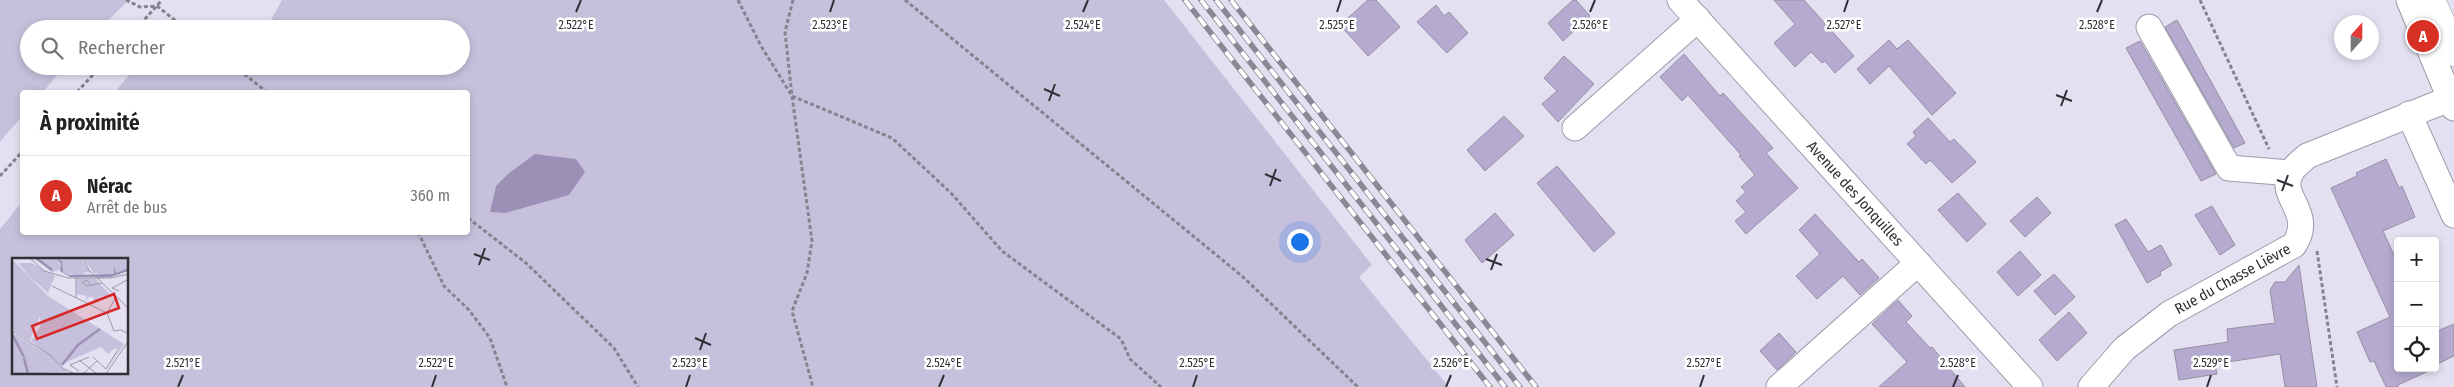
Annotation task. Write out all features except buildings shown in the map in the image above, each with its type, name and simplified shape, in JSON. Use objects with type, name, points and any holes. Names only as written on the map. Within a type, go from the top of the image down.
[{"type":"main road","points":[[2431,0],[2454,52]]},
{"type":"street","name":"Avenue des Jonquilles","points":[[1680,0],[2030,387]]},
{"type":"street","points":[[2149,26],[2229,168],[2285,172],[2307,156],[2409,114],[2452,101],[2409,0]]},
{"type":"street","points":[[1575,128],[1698,19]]},
{"type":"street","points":[[2409,114],[2454,215]]},
{"type":"street","name":"Rue du Chasse Lièvre","points":[[2091,387],[2124,349],[2169,314],[2294,245],[2302,233],[2300,215],[2288,187],[2285,172]]},
{"type":"street","points":[[1779,387],[1918,263]]},
{"type":"path","points":[[126,0],[140,7],[157,6],[175,20]]},
{"type":"path","points":[[144,20],[162,0]]},
{"type":"path","points":[[738,0],[761,46],[792,96],[892,138],[951,193],[1002,251],[1121,339],[1130,359],[1161,387]]},
{"type":"path","points":[[793,0],[785,32],[812,241],[807,274],[792,311],[813,387]]},
{"type":"path","points":[[905,0],[1242,276],[1358,387]]},
{"type":"path","points":[[2200,0],[2285,172]]},
{"type":"path","points":[[79,90],[93,75]]},
{"type":"path","points":[[245,75],[264,90]]},
{"type":"path","points":[[0,176],[20,154]]},
{"type":"path","points":[[470,220],[526,263],[614,348],[638,387]]},
{"type":"path","points":[[2302,233],[2317,252],[2337,387]]},
{"type":"path","points":[[419,235],[444,286],[470,310],[490,338],[507,387]]},
{"type":"shaded area","points":[[0,0],[129,0],[108,20],[20,20],[20,75],[57,75],[45,90],[20,90],[20,118],[0,142]]},
{"type":"shaded area","points":[[282,0],[1164,0],[1372,265],[1359,277],[1449,387],[0,387],[0,229],[20,204],[20,235],[470,235],[470,90],[117,90],[129,75],[470,75],[470,20],[271,20]]},
{"type":"shaded area","points":[[535,154],[576,159],[585,172],[569,195],[505,213],[490,212],[496,186],[508,174]]},
{"type":"railway","points":[[1185,0],[1490,387]]},
{"type":"railway","points":[[1201,0],[1505,387]]},
{"type":"railway","points":[[1216,0],[1520,387]]},
{"type":"railway","points":[[1231,0],[1536,387]]},
{"type":"place","name":"Nérac","points":[[2423,36]]}]
